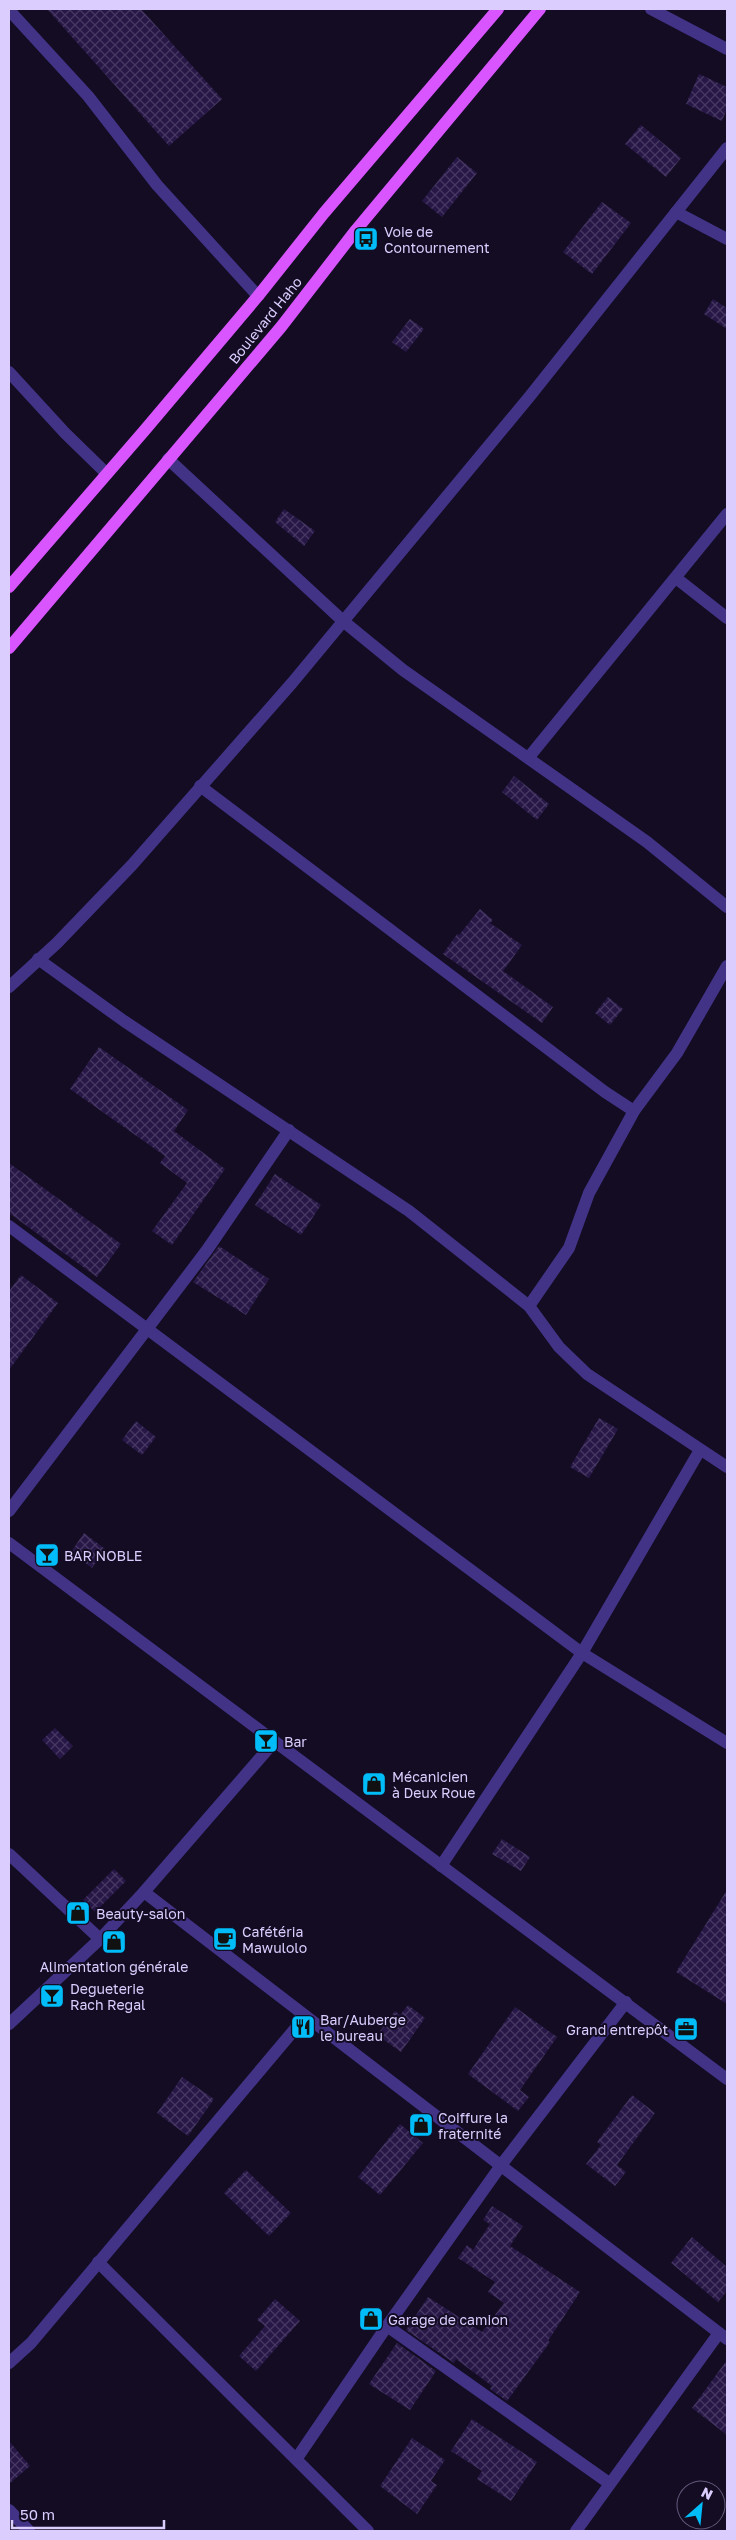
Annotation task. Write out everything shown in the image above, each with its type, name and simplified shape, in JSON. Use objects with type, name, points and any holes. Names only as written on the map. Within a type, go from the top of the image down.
[{"type":"main road","name":"Boulevard Haho","points":[[9,587],[258,296],[324,213],[498,9]]},
{"type":"main road","name":"Boulevard Haho","points":[[9,648],[281,327],[356,230],[540,9]]},
{"type":"street","points":[[651,9],[727,49]]},
{"type":"street","points":[[9,10],[88,96],[157,185],[258,296]]},
{"type":"street","points":[[9,987],[58,943],[171,823],[200,786],[224,761],[343,621],[524,403],[727,148]]},
{"type":"street","points":[[676,212],[727,239]]},
{"type":"street","points":[[9,372],[65,434],[106,473]]},
{"type":"street","points":[[168,459],[343,621],[403,670],[647,842],[727,907]]},
{"type":"street","points":[[529,757],[727,514]]},
{"type":"street","points":[[676,578],[727,618]]},
{"type":"street","points":[[200,786],[605,1092],[634,1111]]},
{"type":"street","points":[[38,959],[124,1021],[409,1211],[530,1306],[559,1347],[587,1374],[727,1467]]},
{"type":"street","points":[[530,1306],[569,1248],[589,1193],[634,1111],[677,1053],[727,966]]},
{"type":"street","points":[[9,1511],[207,1250],[289,1130]]},
{"type":"street","points":[[9,1226],[582,1653],[727,1742]]},
{"type":"street","points":[[441,1866],[582,1653],[700,1450]]},
{"type":"street","points":[[9,1543],[626,2002],[727,2080]]},
{"type":"street","points":[[9,2024],[100,1939],[144,1892],[274,1742]]},
{"type":"street","points":[[9,1854],[100,1939]]},
{"type":"street","points":[[144,1892],[305,2017],[502,2164],[723,2336],[609,2483],[576,2531]]},
{"type":"street","points":[[296,2458],[502,2164],[626,2002]]},
{"type":"street","points":[[9,2363],[31,2342],[305,2017]]},
{"type":"street","points":[[98,2262],[186,2352],[296,2458],[368,2531]]},
{"type":"street","points":[[387,2326],[609,2483]]},
{"type":"street","points":[[9,2510],[29,2531]]},
{"type":"building","points":[[47,9],[141,9],[222,99],[169,146]]},
{"type":"building","points":[[699,74],[727,87],[727,109],[722,121],[686,104]]},
{"type":"building","points":[[641,125],[681,158],[666,177],[625,144]]},
{"type":"building","points":[[457,157],[477,173],[442,217],[422,201]]},
{"type":"building","points":[[602,202],[631,223],[592,274],[563,252]]},
{"type":"building","points":[[713,299],[727,308],[727,329],[704,314]]},
{"type":"building","points":[[410,319],[424,329],[406,352],[392,342]]},
{"type":"building","points":[[284,509],[315,531],[304,546],[275,522]]},
{"type":"building","points":[[514,776],[549,804],[537,820],[502,792]]},
{"type":"building","points":[[480,909],[493,920],[490,923],[522,945],[503,971],[553,1007],[542,1023],[443,954],[457,934],[459,935]]},
{"type":"building","points":[[608,997],[623,1009],[610,1025],[595,1013]]},
{"type":"building","points":[[99,1047],[188,1110],[174,1131],[225,1169],[172,1245],[152,1231],[187,1183],[160,1163],[165,1156],[70,1089]]},
{"type":"building","points":[[9,1163],[121,1244],[97,1277],[9,1213]]},
{"type":"building","points":[[275,1174],[321,1205],[301,1235],[255,1205]]},
{"type":"building","points":[[219,1246],[269,1279],[246,1315],[193,1282]]},
{"type":"building","points":[[21,1275],[58,1303],[9,1370],[9,1291]]},
{"type":"building","points":[[599,1418],[618,1429],[589,1478],[570,1467]]},
{"type":"building","points":[[136,1421],[156,1437],[142,1455],[122,1440]]},
{"type":"building","points":[[84,1533],[105,1549],[92,1568],[71,1552]]},
{"type":"building","points":[[55,1728],[73,1746],[60,1759],[42,1740]]},
{"type":"building","points":[[502,1839],[530,1857],[521,1871],[492,1854]]},
{"type":"building","points":[[114,1869],[126,1881],[95,1912],[83,1900]]},
{"type":"building","points":[[727,1890],[727,2004],[676,1972]]},
{"type":"building","points":[[408,2005],[425,2018],[401,2052],[377,2035],[395,2011],[400,2015]]},
{"type":"building","points":[[515,2007],[557,2037],[520,2090],[529,2097],[518,2111],[468,2074]]},
{"type":"building","points":[[182,2077],[214,2099],[188,2136],[157,2113]]},
{"type":"building","points":[[632,2095],[655,2113],[617,2165],[626,2172],[615,2186],[586,2164],[601,2145],[597,2142]]},
{"type":"building","points":[[400,2124],[423,2143],[380,2195],[358,2177]]},
{"type":"building","points":[[246,2170],[291,2213],[269,2236],[224,2193]]},
{"type":"building","points":[[492,2206],[523,2226],[510,2246],[580,2292],[548,2341],[550,2342],[507,2401],[490,2389],[492,2386],[456,2359],[454,2363],[406,2330],[428,2297],[482,2332],[504,2303],[488,2292],[495,2282],[458,2258],[467,2245],[473,2250],[490,2224],[483,2220]]},
{"type":"building","points":[[692,2237],[727,2267],[727,2291],[718,2302],[671,2263]]},
{"type":"building","points":[[275,2299],[300,2321],[256,2371],[239,2356],[265,2326],[257,2320]]},
{"type":"building","points":[[397,2343],[436,2371],[410,2410],[369,2384]]},
{"type":"building","points":[[727,2360],[727,2435],[692,2408]]},
{"type":"building","points":[[472,2419],[537,2462],[511,2501],[477,2479],[482,2471],[451,2451]]},
{"type":"building","points":[[412,2438],[445,2460],[431,2481],[437,2485],[417,2514],[380,2486]]},
{"type":"building","points":[[9,2441],[30,2466],[9,2484]]},
{"type":"place","name":"Voie de Contournement","points":[[366,239]]},
{"type":"place","name":"BAR NOBLE","points":[[47,1555]]},
{"type":"place","name":"Bar","points":[[266,1741]]},
{"type":"place","name":"Mécanicien à Deux Roue","points":[[374,1784]]},
{"type":"place","name":"Beauty-salon","points":[[78,1913]]},
{"type":"place","name":"Cafétéria Mawulolo","points":[[225,1939]]},
{"type":"place","name":"Alimentation générale","points":[[114,1942]]},
{"type":"place","name":"Degueterie Rach Regal","points":[[52,1996]]},
{"type":"place","name":"Bar/Auberge le bureau","points":[[303,2027]]},
{"type":"place","name":"Grand entrepôt","points":[[686,2029]]},
{"type":"place","name":"Coiffure la fraternité","points":[[421,2125]]},
{"type":"place","name":"Garage de camion","points":[[371,2319]]}]
